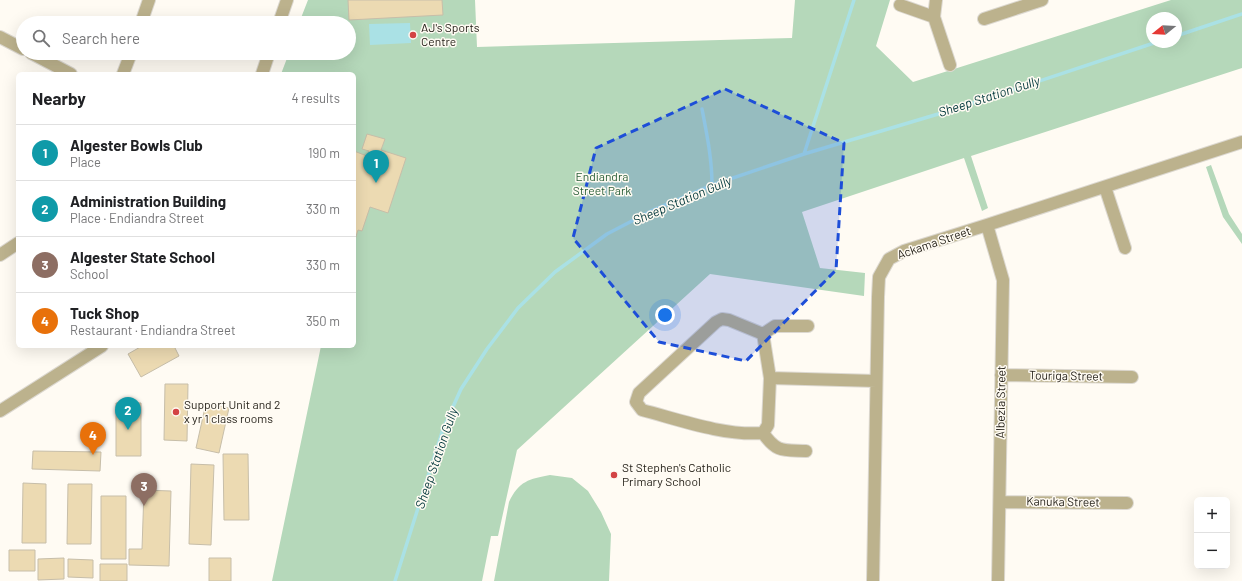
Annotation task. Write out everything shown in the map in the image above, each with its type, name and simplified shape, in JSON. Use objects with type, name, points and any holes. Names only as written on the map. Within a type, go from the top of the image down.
[{"type":"street","points":[[143,16],[149,0]]},
{"type":"street","points":[[281,16],[287,0]]},
{"type":"street","points":[[936,0],[934,17],[950,65]]},
{"type":"street","points":[[984,19],[1042,0]]},
{"type":"street","points":[[900,5],[934,17]]},
{"type":"street","points":[[0,37],[16,45]]},
{"type":"street","points":[[44,60],[67,72]]},
{"type":"street","points":[[124,72],[128,60]]},
{"type":"street","points":[[263,72],[267,60]]},
{"type":"street","name":"Ackama Street","points":[[873,581],[879,277],[889,259],[904,251],[987,226],[1242,142]]},
{"type":"street","points":[[1105,186],[1125,248]]},
{"type":"street","name":"Albezia Street","points":[[987,226],[1004,280],[998,581]]},
{"type":"street","points":[[0,255],[16,244]]},
{"type":"street","points":[[763,334],[729,320],[722,319],[716,322],[639,393],[636,402],[642,410],[726,432],[752,434],[763,433]]},
{"type":"street","points":[[763,334],[774,326],[808,326]]},
{"type":"street","points":[[763,334],[770,378],[768,425],[763,433]]},
{"type":"street","points":[[0,411],[99,348]]},
{"type":"street","name":"Touriga Street","points":[[1001,374],[1132,377]]},
{"type":"street","points":[[770,378],[876,381]]},
{"type":"street","points":[[763,433],[770,444],[779,449],[806,451]]},
{"type":"street","name":"Kanuka Street","points":[[1000,502],[1126,503]]},
{"type":"highlighted area","points":[[725,89],[844,143],[836,270],[746,361],[659,342],[573,238],[596,148]]},
{"type":"green space","name":"Endiandra Street Park","points":[[308,0],[475,0],[477,47],[792,38],[795,0],[890,0],[876,46],[913,82],[1171,0],[1242,0],[1242,68],[971,156],[988,208],[982,211],[964,158],[802,212],[820,268],[865,273],[864,296],[710,274],[517,450],[498,536],[491,536],[482,581],[272,581],[321,348],[356,348],[356,72],[282,72],[286,60],[356,60],[356,16],[302,16]]},
{"type":"green space","points":[[1211,165],[1229,214],[1242,234],[1242,244],[1223,217],[1206,167]]},
{"type":"green space","points":[[550,475],[572,478],[588,491],[601,512],[611,534],[609,581],[494,581],[509,502],[517,489],[525,482]]},
{"type":"water","points":[[410,23],[411,43],[370,45],[369,24]]},
{"type":"building","points":[[348,0],[442,0],[443,15],[356,20],[356,16],[349,16]]},
{"type":"building","points":[[367,134],[385,139],[381,150],[406,158],[388,213],[370,207],[362,231],[358,230],[356,236],[356,152],[367,156],[369,151],[362,149]]},
{"type":"building","points":[[138,348],[175,348],[179,356],[141,377],[128,354]]},
{"type":"building","name":"Support Unit and 2 x yr 1 class rooms","points":[[165,384],[188,384],[187,441],[164,440]]},
{"type":"building","points":[[116,403],[141,403],[141,456],[116,456]]},
{"type":"building","points":[[206,403],[229,408],[219,453],[196,448]]},
{"type":"building","points":[[33,451],[101,452],[100,471],[32,469]]},
{"type":"building","points":[[223,454],[248,454],[249,520],[224,520]]},
{"type":"building","points":[[191,464],[214,465],[211,545],[189,544]]},
{"type":"building","points":[[23,483],[46,484],[46,543],[22,543]]},
{"type":"building","points":[[68,484],[92,484],[91,544],[67,544]]},
{"type":"building","points":[[144,490],[171,491],[169,566],[129,565],[129,549],[142,549]]},
{"type":"building","points":[[101,496],[126,496],[126,559],[101,559]]},
{"type":"building","points":[[9,550],[35,550],[35,571],[9,571]]},
{"type":"building","points":[[64,558],[64,579],[38,580],[38,559]]},
{"type":"building","points":[[209,558],[231,558],[231,581],[209,581]]},
{"type":"building","points":[[68,559],[93,560],[93,578],[68,577]]},
{"type":"building","points":[[100,564],[127,564],[127,581],[100,581]]},
{"type":"waterway","points":[[804,154],[854,0]]},
{"type":"waterway","name":"Sheep Station Gully","points":[[1182,34],[1242,14]]},
{"type":"waterway","name":"Sheep Station Gully","points":[[395,581],[443,429],[461,389],[487,349],[518,308],[555,272],[607,234],[653,210],[712,185],[804,154],[955,109],[1146,46]]},
{"type":"waterway","points":[[702,109],[710,156],[712,185]]},
{"type":"place","name":"AJ's Sports Centre","points":[[413,35]]},
{"type":"place","name":"Algester Bowls Club","points":[[376,183]]},
{"type":"place","name":"Support Unit and 2 x yr 1 class rooms","points":[[176,412]]},
{"type":"place","name":"Administration Building","points":[[128,430]]},
{"type":"place","name":"Tuck Shop","points":[[93,455]]},
{"type":"place","name":"St Stephen's Catholic Primary School","points":[[614,475]]},
{"type":"place","name":"Algester State School","points":[[144,506]]}]
